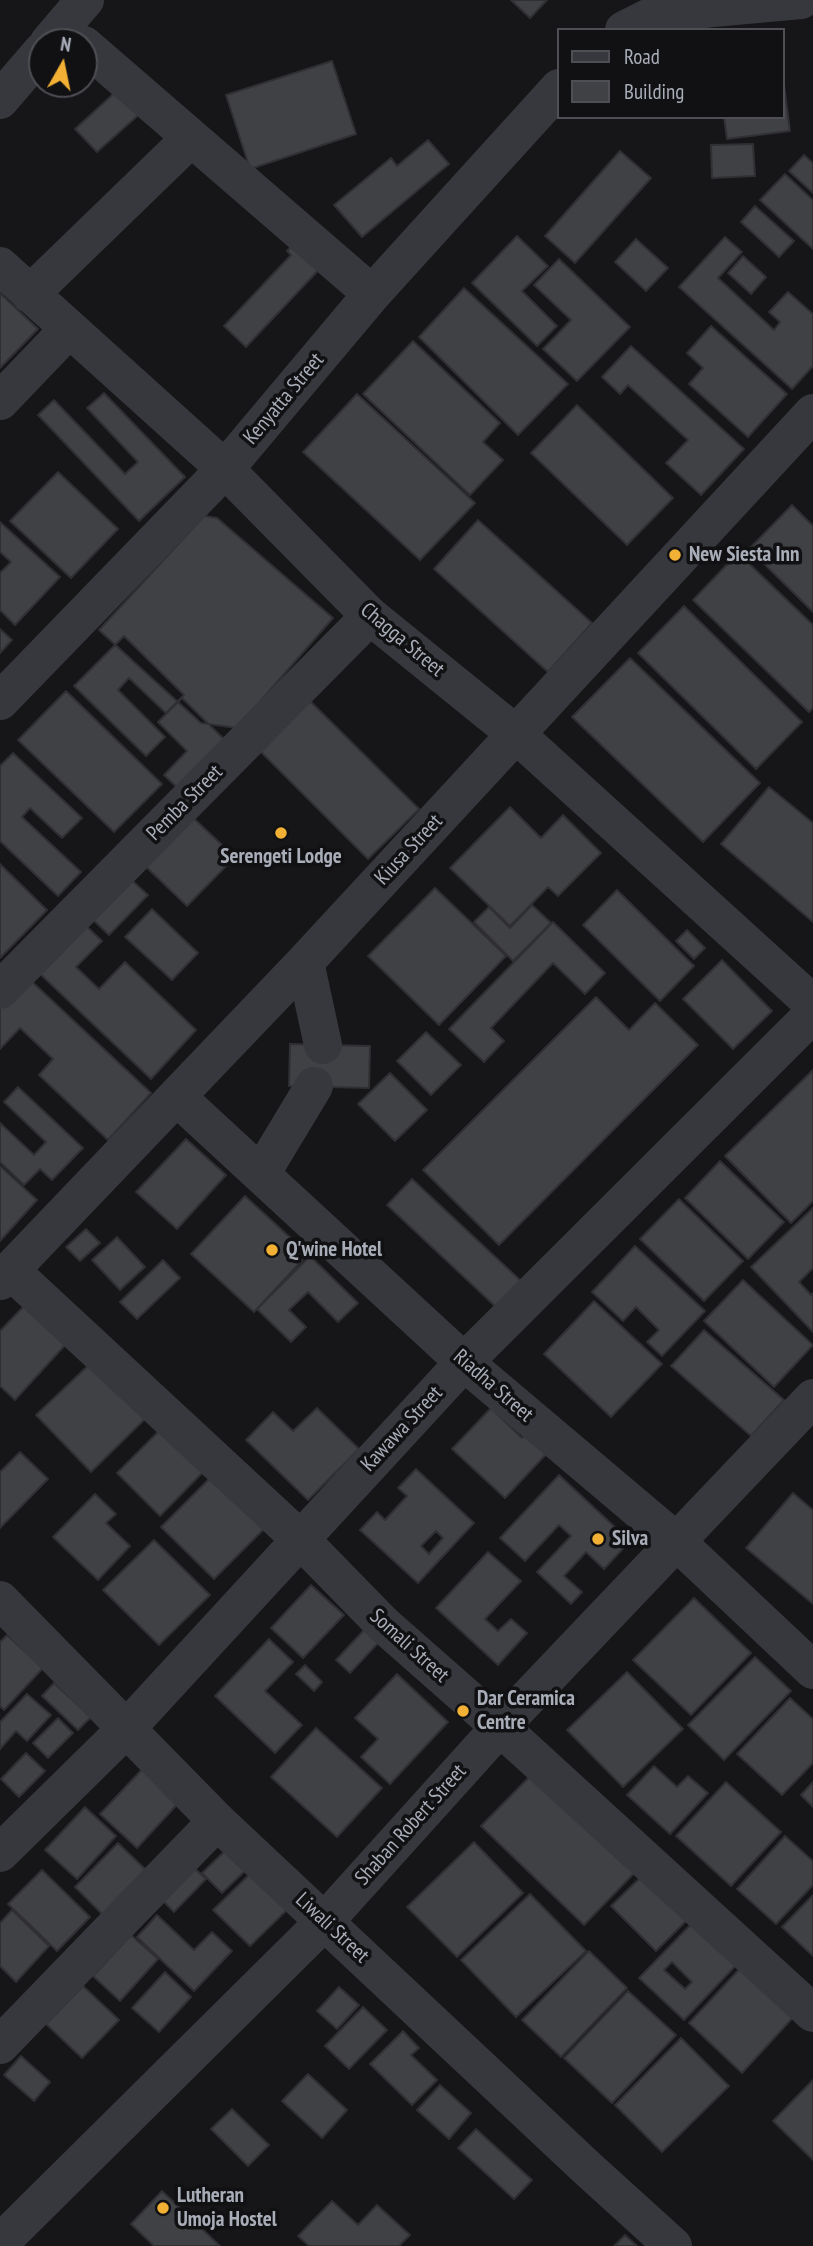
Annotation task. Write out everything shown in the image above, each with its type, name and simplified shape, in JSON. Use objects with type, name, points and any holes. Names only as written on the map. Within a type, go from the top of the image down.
[{"type":"street","points":[[628,28],[650,16],[801,0]]},
{"type":"street","points":[[98,60],[373,294]]},
{"type":"street","points":[[0,100],[28,72]]},
{"type":"street","name":"Kenyatta Street","points":[[0,701],[225,469],[373,294],[558,89]]},
{"type":"street","points":[[30,294],[191,138]]},
{"type":"street","name":"Chagga Street","points":[[0,266],[225,469],[370,616],[517,735],[813,1004]]},
{"type":"street","points":[[0,401],[69,329]]},
{"type":"street","name":"Kiusa Street","points":[[6,1276],[305,962],[813,413]]},
{"type":"street","name":"Pemba Street","points":[[0,990],[370,616]]},
{"type":"street","points":[[305,962],[323,1045]]},
{"type":"street","name":"Kawawa Street","points":[[0,1853],[127,1728],[464,1362],[813,1014]]},
{"type":"street","points":[[261,1174],[314,1086]]},
{"type":"street","name":"Riadha Street","points":[[177,1097],[464,1362],[677,1542],[813,1670]]},
{"type":"street","name":"Somali Street","points":[[6,1276],[300,1539],[383,1624],[500,1727],[813,2013]]},
{"type":"street","name":"Shaban Robert Street","points":[[0,2243],[325,1921],[500,1727],[813,1398]]},
{"type":"street","name":"Liwali Street","points":[[0,1600],[218,1821],[673,2246]]},
{"type":"street","points":[[0,2045],[218,1821]]},
{"type":"building","points":[[511,0],[547,0],[530,18]]},
{"type":"building","points":[[332,61],[356,134],[250,169],[226,95]]},
{"type":"building","points":[[122,86],[144,110],[97,152],[75,129]]},
{"type":"building","points":[[785,93],[790,131],[727,139],[724,119],[785,119]]},
{"type":"building","points":[[428,140],[449,164],[362,237],[334,205],[391,158],[397,166]]},
{"type":"building","points":[[753,144],[755,176],[712,178],[711,145]]},
{"type":"building","points":[[620,151],[651,178],[575,263],[545,236]]},
{"type":"building","points":[[804,155],[813,163],[813,193],[789,171]]},
{"type":"building","points":[[785,174],[813,200],[813,249],[760,200]]},
{"type":"building","points":[[755,206],[794,241],[779,257],[741,222]]},
{"type":"building","points":[[300,236],[327,261],[246,347],[224,326],[291,255],[287,251]]},
{"type":"building","points":[[517,236],[548,266],[522,291],[557,326],[537,346],[472,283]]},
{"type":"building","points":[[725,237],[742,252],[718,278],[774,330],[780,322],[769,312],[788,292],[813,314],[813,366],[792,389],[679,287]]},
{"type":"building","points":[[636,239],[668,268],[646,291],[615,262]]},
{"type":"building","points":[[743,256],[766,277],[751,294],[728,273]]},
{"type":"building","points":[[559,259],[630,327],[577,381],[543,349],[571,320],[534,285]]},
{"type":"building","points":[[464,288],[568,384],[518,435],[419,337]]},
{"type":"building","points":[[0,293],[38,329],[0,368]]},
{"type":"building","points":[[711,326],[787,394],[748,437],[689,384],[703,368],[687,353]]},
{"type":"building","points":[[413,341],[500,423],[483,442],[503,460],[470,495],[363,394]]},
{"type":"building","points":[[631,346],[744,449],[701,495],[666,463],[688,440],[628,385],[620,394],[602,377]]},
{"type":"building","points":[[104,393],[185,477],[139,521],[38,415],[54,400],[125,474],[138,462],[87,408]]},
{"type":"building","points":[[357,394],[475,503],[420,560],[303,452]]},
{"type":"building","points":[[577,405],[673,498],[627,545],[531,453]]},
{"type":"building","points":[[58,472],[118,529],[71,578],[10,521]]},
{"type":"building","points":[[792,505],[813,526],[813,612],[749,549]]},
{"type":"building","points":[[204,516],[217,518],[333,618],[237,728],[201,723],[99,630]]},
{"type":"building","points":[[478,520],[592,623],[548,672],[434,569]]},
{"type":"building","points":[[0,522],[60,577],[15,625],[0,610],[0,573],[11,562],[0,552]]},
{"type":"building","points":[[738,553],[813,625],[813,708],[809,712],[693,600]]},
{"type":"building","points":[[684,606],[802,722],[756,769],[638,653]]},
{"type":"building","points":[[0,629],[12,640],[0,653]]},
{"type":"building","points":[[124,636],[184,695],[166,713],[129,678],[118,690],[165,737],[146,756],[74,686]]},
{"type":"building","points":[[630,658],[760,783],[703,842],[572,717]]},
{"type":"building","points":[[66,691],[162,784],[114,832],[18,740]]},
{"type":"building","points":[[182,698],[231,746],[184,794],[164,775],[187,751],[158,722]]},
{"type":"building","points":[[308,699],[419,809],[368,859],[258,749]]},
{"type":"building","points":[[13,753],[82,818],[62,838],[30,808],[22,817],[81,872],[58,896],[0,841],[0,766]]},
{"type":"building","points":[[769,787],[813,823],[813,922],[721,844]]},
{"type":"building","points":[[510,807],[541,838],[563,815],[601,853],[558,896],[548,887],[510,926],[450,868]]},
{"type":"building","points":[[189,814],[235,857],[187,906],[142,863]]},
{"type":"building","points":[[0,864],[47,910],[0,958]]},
{"type":"building","points":[[126,875],[148,895],[109,935],[88,915]]},
{"type":"building","points":[[435,888],[506,956],[439,1025],[368,956]]},
{"type":"building","points":[[617,890],[694,966],[660,1001],[583,925]]},
{"type":"building","points":[[532,905],[551,923],[513,961],[474,922],[489,907],[510,928]]},
{"type":"building","points":[[152,909],[198,953],[172,980],[125,937]]},
{"type":"building","points":[[553,922],[605,973],[585,994],[553,963],[491,1028],[504,1041],[484,1062],[449,1029]]},
{"type":"building","points":[[83,923],[102,941],[76,967],[99,989],[125,962],[196,1030],[151,1079],[38,972]]},
{"type":"building","points":[[687,930],[705,948],[694,959],[676,941]]},
{"type":"building","points":[[722,960],[772,1011],[733,1049],[683,999]]},
{"type":"building","points":[[28,978],[151,1093],[108,1140],[39,1075],[53,1059],[20,1028],[0,1049],[0,1008]]},
{"type":"building","points":[[596,997],[629,1030],[655,1003],[698,1045],[499,1245],[423,1170]]},
{"type":"building","points":[[426,1032],[461,1065],[431,1095],[397,1061]]},
{"type":"building","points":[[290,1044],[370,1046],[369,1088],[289,1086]]},
{"type":"building","points":[[813,1070],[813,1201],[791,1223],[725,1156]]},
{"type":"building","points":[[390,1073],[427,1110],[395,1141],[358,1104]]},
{"type":"building","points":[[18,1087],[83,1148],[52,1180],[40,1169],[24,1185],[0,1162],[0,1123],[34,1155],[46,1142],[4,1102]]},
{"type":"building","points":[[186,1139],[226,1175],[177,1229],[136,1192]]},
{"type":"building","points":[[720,1161],[784,1222],[748,1259],[685,1198]]},
{"type":"building","points":[[0,1166],[37,1200],[0,1241]]},
{"type":"building","points":[[412,1179],[521,1281],[496,1307],[387,1205]]},
{"type":"building","points":[[245,1196],[308,1254],[254,1312],[191,1254]]},
{"type":"building","points":[[679,1199],[743,1261],[704,1301],[640,1239]]},
{"type":"building","points":[[813,1208],[813,1268],[799,1282],[811,1295],[813,1293],[813,1332],[751,1267]]},
{"type":"building","points":[[86,1229],[100,1243],[80,1261],[66,1247]]},
{"type":"building","points":[[117,1237],[145,1267],[120,1290],[92,1260]]},
{"type":"building","points":[[635,1246],[705,1311],[662,1356],[647,1342],[659,1330],[636,1307],[623,1321],[592,1292]]},
{"type":"building","points":[[310,1256],[358,1303],[338,1322],[308,1292],[289,1310],[306,1327],[291,1342],[257,1309]]},
{"type":"building","points":[[163,1260],[180,1278],[137,1319],[120,1302]]},
{"type":"building","points":[[743,1280],[813,1345],[774,1387],[704,1321]]},
{"type":"building","points":[[594,1301],[662,1364],[611,1417],[544,1354]]},
{"type":"building","points":[[25,1305],[67,1343],[15,1400],[0,1386],[0,1331]]},
{"type":"building","points":[[704,1330],[784,1400],[751,1436],[671,1366]]},
{"type":"building","points":[[93,1361],[147,1417],[91,1472],[36,1415]]},
{"type":"building","points":[[317,1408],[359,1449],[308,1500],[246,1440],[273,1412],[293,1431]]},
{"type":"building","points":[[491,1408],[522,1438],[530,1430],[551,1449],[505,1498],[452,1449]]},
{"type":"building","points":[[166,1424],[209,1466],[160,1516],[117,1473]]},
{"type":"building","points":[[20,1452],[48,1479],[0,1528],[0,1472]]},
{"type":"building","points":[[416,1469],[474,1523],[418,1583],[360,1530],[377,1512],[385,1520],[407,1496],[398,1488]],"holes":[[[436,1531],[443,1538],[429,1554],[421,1546]]]},
{"type":"building","points":[[217,1471],[269,1524],[214,1579],[161,1527]]},
{"type":"building","name":"Silva","points":[[559,1475],[630,1541],[604,1569],[586,1552],[564,1576],[582,1592],[571,1604],[537,1572],[571,1536],[559,1525],[525,1561],[500,1538]]},
{"type":"building","points":[[793,1493],[813,1510],[813,1604],[746,1548]]},
{"type":"building","points":[[95,1494],[116,1514],[106,1523],[130,1546],[98,1580],[53,1537]]},
{"type":"building","points":[[154,1540],[210,1595],[159,1645],[103,1590]]},
{"type":"building","points":[[488,1552],[521,1581],[485,1619],[498,1631],[511,1619],[527,1633],[498,1665],[436,1608]]},
{"type":"building","points":[[311,1585],[344,1615],[303,1658],[271,1628]]},
{"type":"building","points":[[694,1598],[751,1653],[691,1715],[633,1660]]},
{"type":"building","points":[[365,1629],[379,1642],[350,1673],[336,1660]]},
{"type":"building","points":[[7,1635],[43,1668],[4,1710],[0,1706],[0,1642]]},
{"type":"building","points":[[269,1639],[293,1662],[265,1691],[302,1725],[275,1753],[215,1696]]},
{"type":"building","points":[[755,1657],[791,1691],[724,1760],[688,1725]]},
{"type":"building","points":[[305,1665],[322,1682],[314,1691],[296,1674]]},
{"type":"building","points":[[627,1672],[683,1729],[623,1787],[567,1730]]},
{"type":"building","points":[[397,1674],[448,1722],[390,1784],[361,1757],[378,1739],[355,1718]]},
{"type":"building","points":[[54,1683],[91,1717],[78,1730],[42,1696]]},
{"type":"building","points":[[27,1694],[51,1715],[27,1741],[16,1731],[0,1749],[0,1722]]},
{"type":"building","points":[[790,1698],[813,1719],[813,1763],[782,1795],[737,1754]]},
{"type":"building","points":[[58,1718],[73,1733],[48,1758],[33,1743]]},
{"type":"building","points":[[316,1728],[382,1788],[337,1837],[271,1777]]},
{"type":"building","points":[[26,1753],[45,1771],[19,1797],[1,1779]]},
{"type":"building","points":[[148,1763],[184,1797],[137,1848],[100,1814]]},
{"type":"building","points":[[654,1766],[677,1787],[688,1776],[708,1793],[670,1834],[627,1795]]},
{"type":"building","points":[[538,1768],[641,1866],[584,1925],[481,1826]]},
{"type":"building","points":[[726,1782],[781,1832],[731,1886],[676,1836]]},
{"type":"building","points":[[813,1782],[813,1807],[801,1795]]},
{"type":"building","points":[[85,1807],[116,1836],[77,1879],[45,1850]]},
{"type":"building","points":[[785,1836],[813,1861],[813,1885],[776,1924],[737,1889]]},
{"type":"building","points":[[474,1842],[523,1893],[457,1957],[407,1907]]},
{"type":"building","points":[[118,1843],[146,1870],[103,1915],[75,1887]]},
{"type":"building","points":[[229,1847],[249,1867],[222,1893],[202,1873]]},
{"type":"building","points":[[190,1864],[206,1879],[174,1912],[159,1897]]},
{"type":"building","points":[[258,1866],[294,1903],[250,1946],[213,1910]]},
{"type":"building","points":[[42,1870],[90,1917],[57,1951],[8,1904]]},
{"type":"building","points":[[645,1873],[690,1917],[656,1951],[611,1906]]},
{"type":"building","points":[[530,1894],[586,1951],[516,2017],[461,1960]]},
{"type":"building","points":[[813,1895],[813,1956],[782,1927]]},
{"type":"building","points":[[12,1910],[49,1946],[16,1982],[0,1966],[0,1923]]},
{"type":"building","points":[[157,1915],[194,1950],[212,1932],[232,1951],[194,1991],[137,1937]]},
{"type":"building","points":[[698,1917],[742,1959],[684,2020],[639,1978]],"holes":[[[672,1962],[692,1982],[685,1989],[664,1970]]]},
{"type":"building","points":[[131,1935],[158,1959],[120,2001],[93,1976]]},
{"type":"building","points":[[589,1951],[627,1988],[561,2057],[522,2020]]},
{"type":"building","points":[[746,1962],[799,2011],[742,2073],[689,2023]]},
{"type":"building","points":[[165,1972],[191,1997],[159,2032],[132,2008]]},
{"type":"building","points":[[83,1986],[119,2020],[82,2058],[46,2024]]},
{"type":"building","points":[[339,1987],[359,2005],[337,2029],[317,2011]]},
{"type":"building","points":[[628,1991],[676,2035],[612,2103],[564,2058]]},
{"type":"building","points":[[363,2007],[387,2030],[349,2069],[325,2046]]},
{"type":"building","points":[[403,2031],[419,2048],[411,2055],[437,2080],[412,2105],[370,2064]]},
{"type":"building","points":[[681,2038],[729,2086],[662,2152],[615,2105]]},
{"type":"building","points":[[21,2056],[50,2082],[34,2101],[4,2075]]},
{"type":"building","points":[[308,2074],[347,2110],[322,2138],[282,2101]]},
{"type":"building","points":[[813,2080],[813,2160],[773,2121]]},
{"type":"building","points":[[440,2085],[471,2113],[449,2139],[417,2110]]},
{"type":"building","points":[[232,2109],[269,2145],[248,2166],[211,2129]]},
{"type":"building","points":[[476,2129],[532,2180],[514,2199],[458,2148]]},
{"type":"building","name":"Lutheran Umoja Hostel","points":[[162,2191],[220,2246],[154,2246],[131,2224]]},
{"type":"building","points":[[332,2201],[358,2225],[377,2205],[410,2235],[399,2246],[309,2246],[298,2236]]},
{"type":"building","points":[[625,2235],[637,2246],[614,2246]]},
{"type":"place","name":"New Siesta Inn","points":[[675,555]]},
{"type":"place","name":"Serengeti Lodge","points":[[281,833]]},
{"type":"place","name":"Q'wine Hotel","points":[[272,1250]]},
{"type":"place","name":"Silva","points":[[598,1539]]},
{"type":"place","name":"Dar Ceramica Centre","points":[[463,1711]]},
{"type":"place","name":"Lutheran Umoja Hostel","points":[[163,2208]]}]
